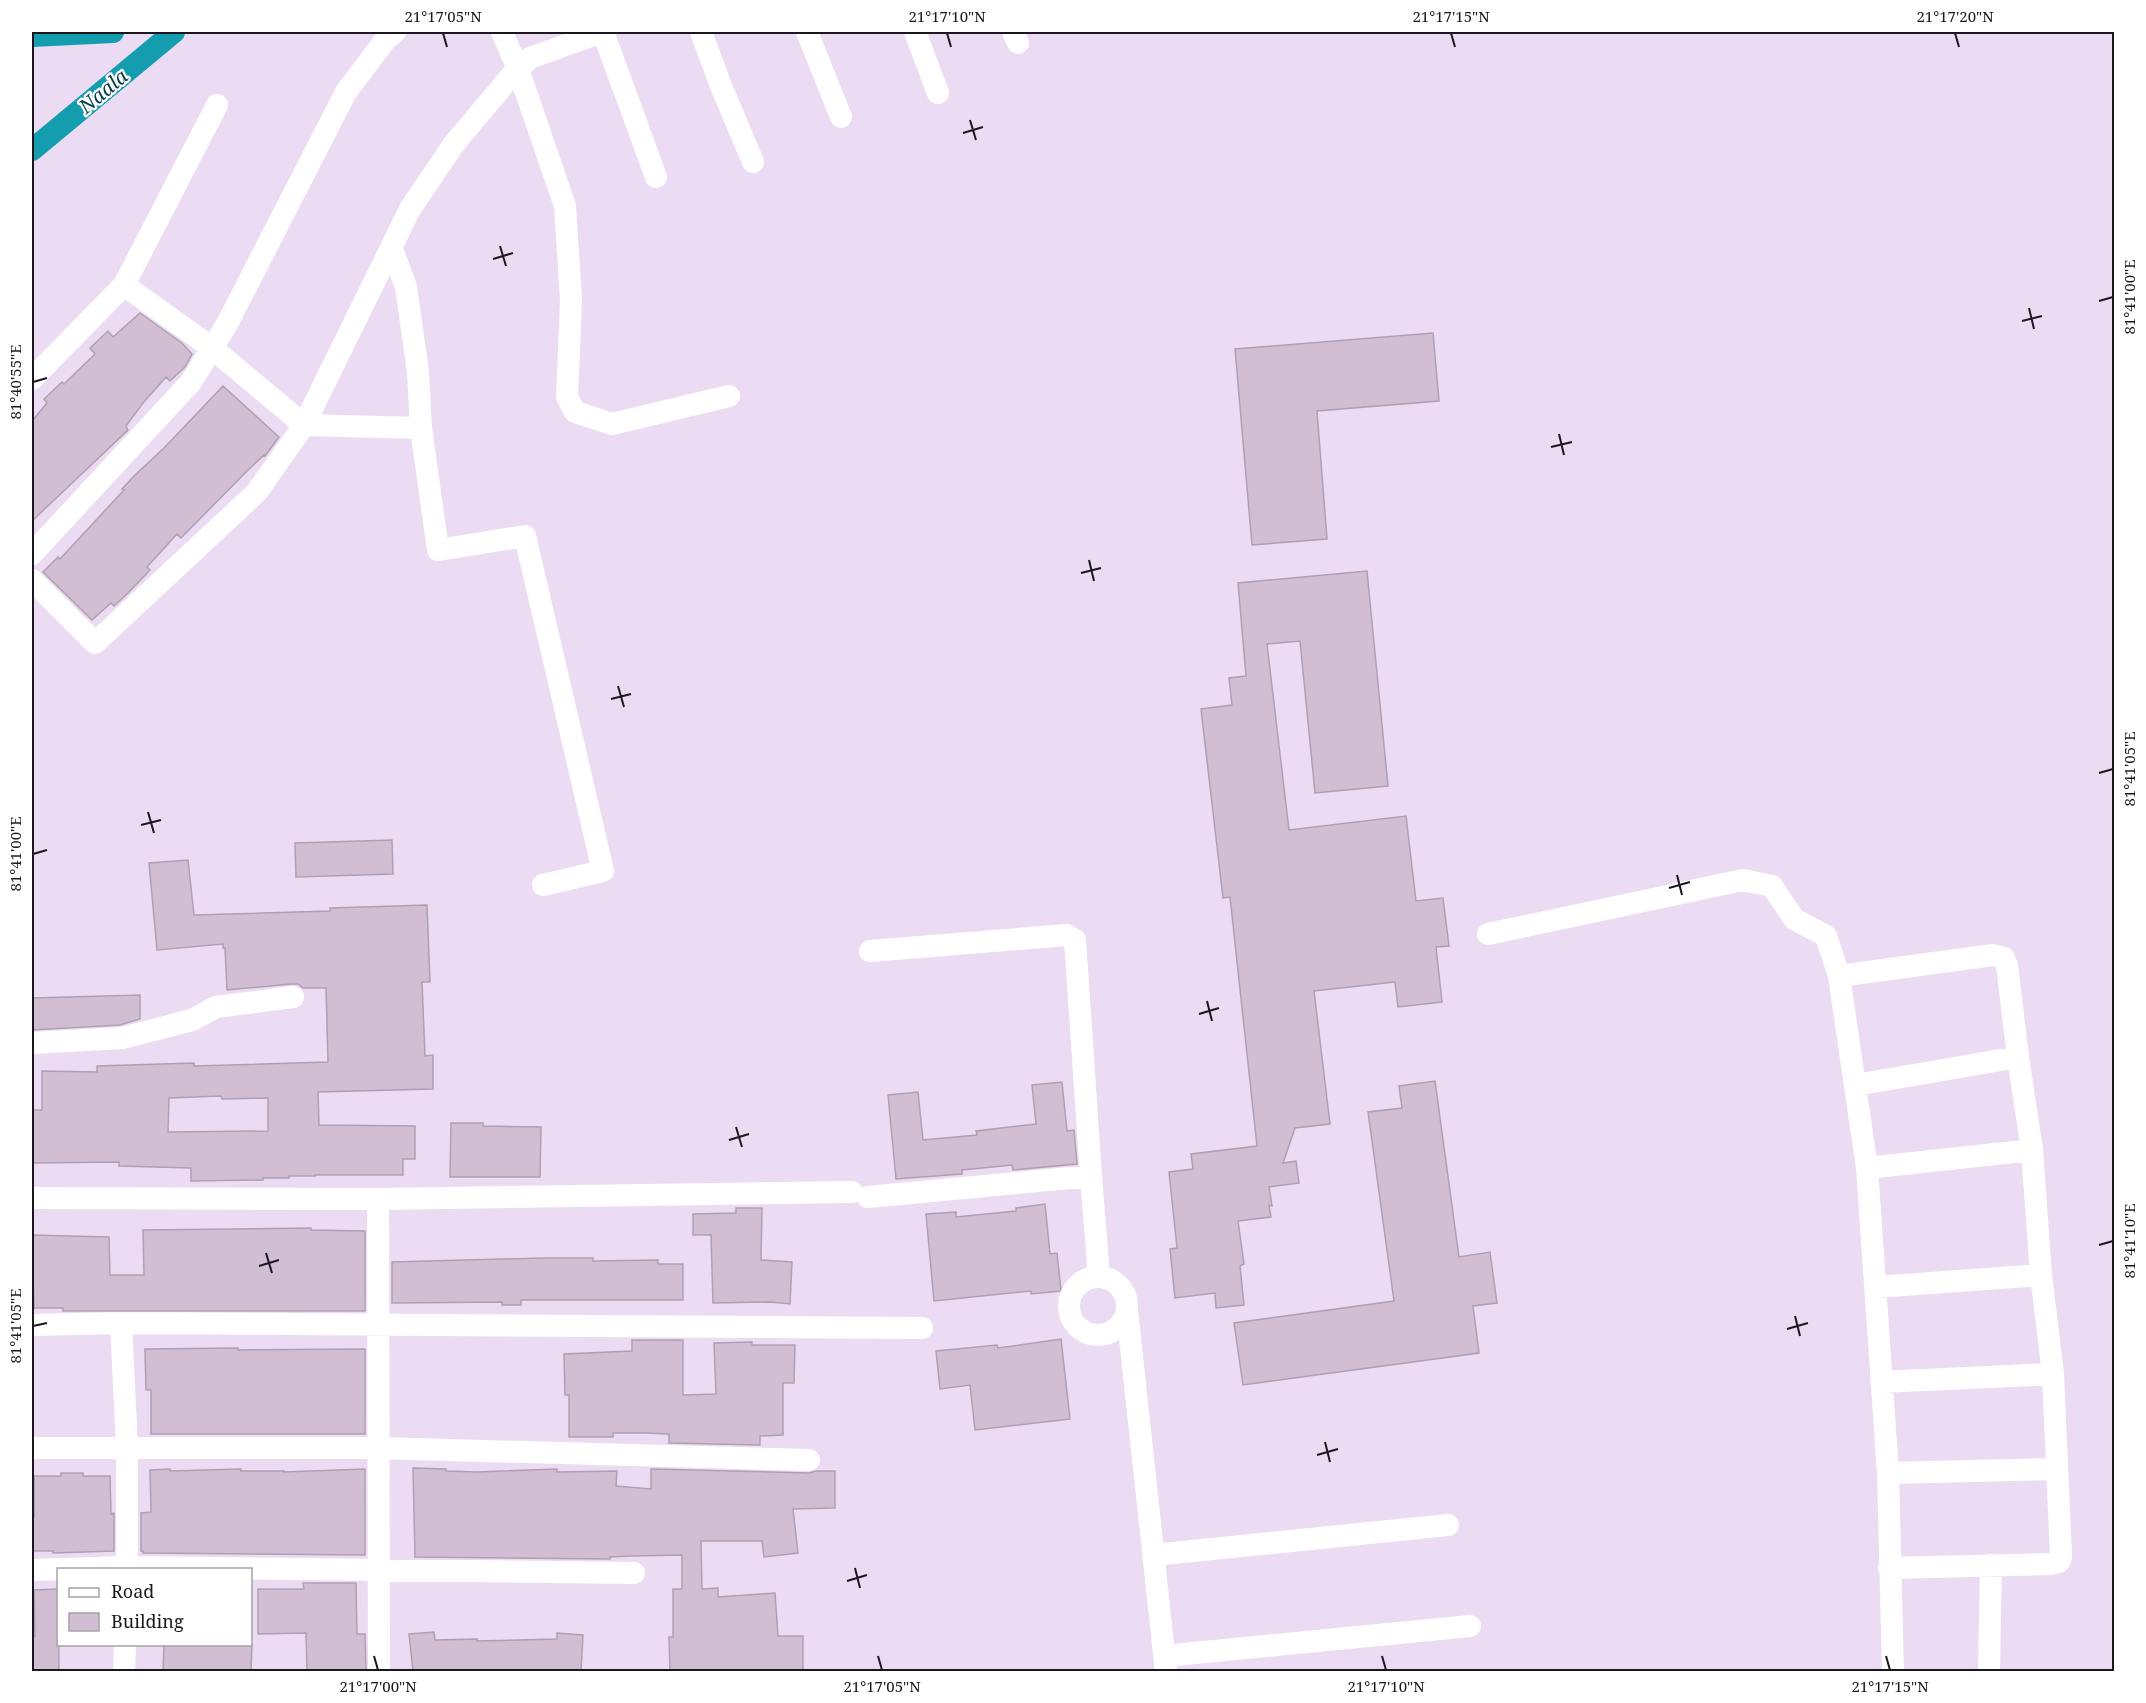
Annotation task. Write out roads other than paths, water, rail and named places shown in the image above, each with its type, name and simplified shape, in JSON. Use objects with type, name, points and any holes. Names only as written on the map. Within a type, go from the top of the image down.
[{"type":"street","points":[[34,545],[190,382],[227,324],[346,92],[386,39],[395,32]]},
{"type":"street","points":[[502,32],[518,69],[565,206],[571,300],[567,396],[575,412],[612,424],[729,396]]},
{"type":"street","points":[[32,580],[95,643],[257,492],[304,425],[410,209],[454,144],[530,58],[603,32],[656,177]]},
{"type":"street","points":[[701,32],[720,86],[753,162]]},
{"type":"street","points":[[807,32],[841,117]]},
{"type":"street","points":[[915,32],[938,93]]},
{"type":"street","points":[[32,379],[124,285],[217,105]]},
{"type":"street","points":[[392,249],[406,287],[418,372],[421,428],[438,550],[525,536],[603,871],[543,885]]},
{"type":"street","points":[[124,285],[212,348],[304,425],[421,428]]},
{"type":"street","points":[[1488,934],[1743,880],[1772,886],[1794,919],[1826,936],[1839,976],[1867,1168],[1888,1473],[1893,1671]]},
{"type":"street","points":[[870,951],[1067,935],[1074,940],[1099,1277]]},
{"type":"street","points":[[1839,976],[1993,955],[2004,958],[2007,966],[2032,1150],[2041,1275],[2053,1374],[2061,1557],[2059,1562],[1889,1568]]},
{"type":"street","points":[[32,1043],[122,1038],[192,1020],[216,1007],[293,998]]},
{"type":"street","points":[[1856,1085],[2018,1057]]},
{"type":"street","points":[[1867,1168],[2032,1150]]},
{"type":"street","points":[[32,1198],[378,1199],[860,1195],[1091,1176]]},
{"type":"street","points":[[378,1199],[379,1671]]},
{"type":"street","points":[[1876,1287],[2041,1275]]},
{"type":"street","points":[[1127,1310],[1118,1328],[1110,1333],[1091,1335],[1075,1324],[1069,1306],[1070,1297],[1074,1289],[1090,1278],[1099,1277],[1108,1278],[1123,1291],[1127,1300],[1165,1664],[1470,1626]]},
{"type":"street","points":[[122,1323],[127,1447],[127,1568]]},
{"type":"street","points":[[32,1325],[122,1323],[922,1328]]},
{"type":"street","points":[[1881,1382],[2053,1374]]},
{"type":"street","points":[[32,1448],[379,1448],[809,1460]]},
{"type":"street","points":[[1888,1473],[2057,1469]]},
{"type":"street","points":[[1153,1555],[1448,1525]]},
{"type":"street","points":[[1989,1671],[1991,1565]]},
{"type":"street","points":[[32,1569],[57,1569]]},
{"type":"street","points":[[252,1569],[634,1574]]},
{"type":"street","points":[[124,1671],[125,1646]]},
{"type":"waterway","name":"Naala","points":[[32,36],[113,32]]},
{"type":"waterway","name":"Naala","points":[[32,150],[174,32]]}]
